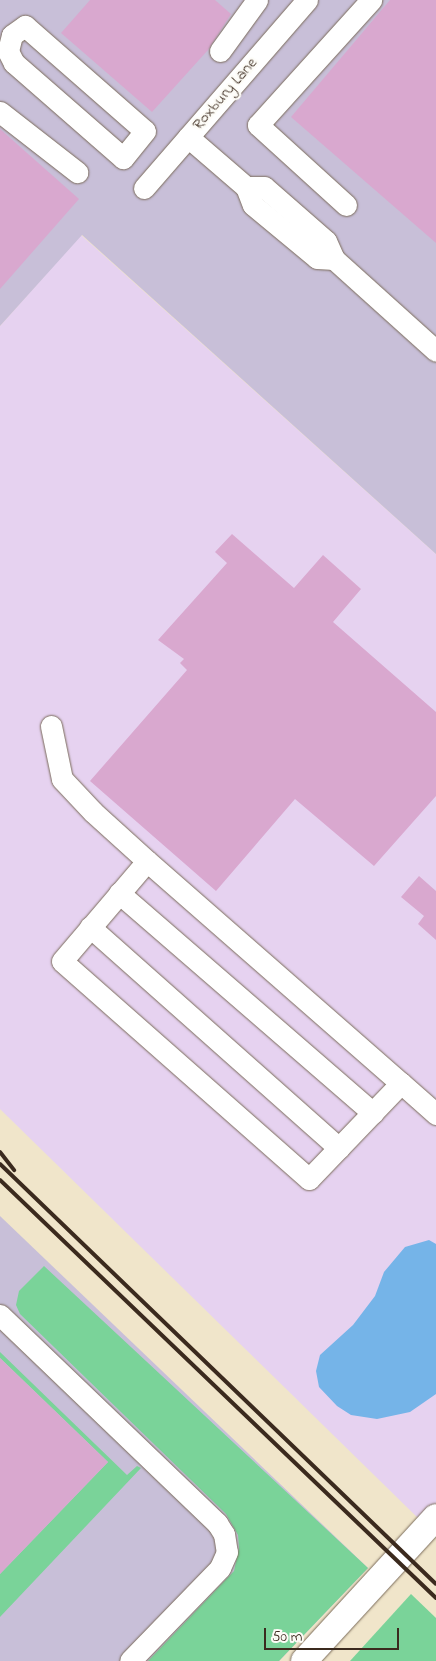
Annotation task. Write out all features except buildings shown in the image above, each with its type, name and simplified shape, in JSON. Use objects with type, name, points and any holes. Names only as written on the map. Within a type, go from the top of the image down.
[{"type":"main road","points":[[304,1661],[436,1516]]},
{"type":"street","points":[[220,52],[256,0]]},
{"type":"street","name":"Roxbury Lane","points":[[144,188],[308,0]]},
{"type":"street","points":[[346,205],[258,125],[371,0]]},
{"type":"street","points":[[25,26],[145,131],[123,158],[14,63],[8,51],[6,30],[25,26]]},
{"type":"street","points":[[0,112],[77,172]]},
{"type":"street","points":[[188,137],[246,187],[253,205],[317,258],[334,259],[436,351]]},
{"type":"street","points":[[51,726],[62,779],[93,812],[436,1114]]},
{"type":"street","points":[[147,861],[62,961],[309,1179],[401,1083]]},
{"type":"street","points":[[120,893],[373,1113]]},
{"type":"street","points":[[90,927],[339,1148]]},
{"type":"street","points":[[0,1315],[217,1523],[224,1534],[227,1552],[220,1568],[130,1661]]},
{"type":"shaded area","points":[[0,0],[436,0],[436,554],[82,235],[0,326]]},
{"type":"shaded area","points":[[81,235],[436,554],[436,1503],[420,1520],[0,1109],[0,326]]},
{"type":"shaded area","points":[[0,1216],[368,1568],[279,1661],[0,1661]]},
{"type":"green space","points":[[44,1266],[368,1568],[279,1661],[148,1661],[234,1571],[239,1548],[238,1535],[226,1514],[20,1314],[16,1305],[19,1291]]},
{"type":"green space","points":[[0,1352],[127,1475],[137,1466],[141,1468],[0,1617],[0,1574],[108,1462],[0,1358]]},
{"type":"green space","points":[[411,1594],[436,1618],[436,1661],[350,1661]]},
{"type":"water","points":[[429,1240],[436,1244],[436,1394],[410,1412],[377,1419],[351,1415],[337,1406],[319,1387],[316,1371],[320,1355],[353,1325],[375,1296],[384,1272],[405,1247]]},
{"type":"railway","points":[[0,1152],[14,1170]]},
{"type":"railway","points":[[0,1164],[436,1584]]},
{"type":"railway","points":[[0,1180],[436,1598]]}]
